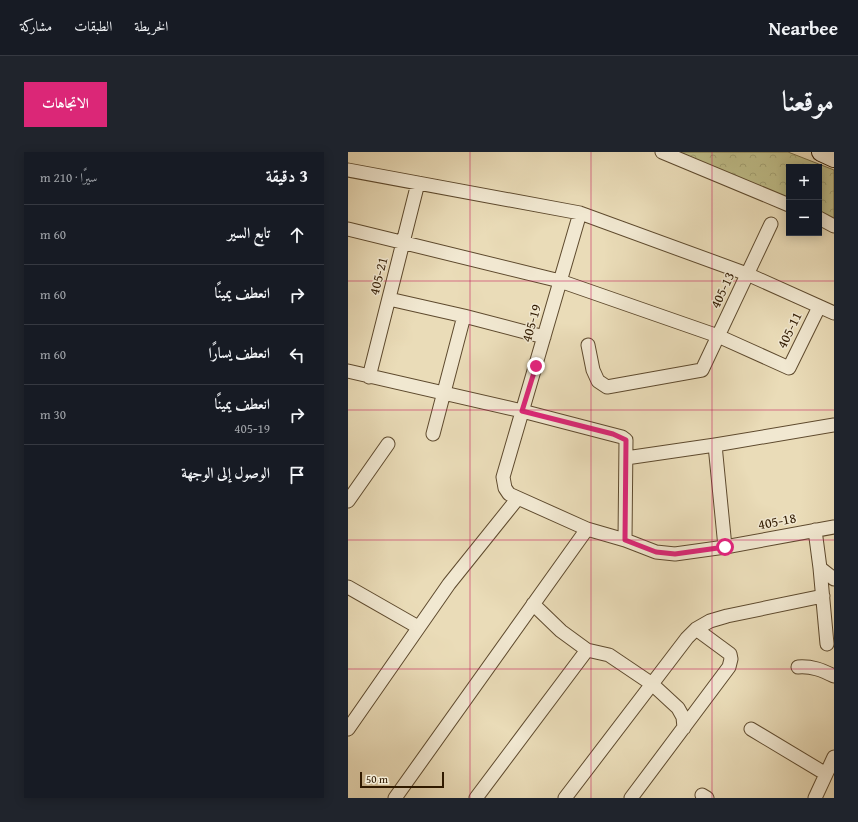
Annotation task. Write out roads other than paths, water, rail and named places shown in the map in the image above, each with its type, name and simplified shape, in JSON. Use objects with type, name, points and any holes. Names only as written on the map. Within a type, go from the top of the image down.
[{"type":"main road","points":[[821,152],[834,158]]},
{"type":"street","points":[[662,152],[786,204]]},
{"type":"street","points":[[348,170],[580,213],[747,274],[834,313]]},
{"type":"street","name":"405-21","points":[[369,377],[418,183]]},
{"type":"street","name":"405-19","points":[[505,488],[504,477],[522,411],[580,213]]},
{"type":"street","points":[[822,220],[834,226]]},
{"type":"street","name":"405-13","points":[[588,345],[593,370],[598,381],[607,387],[702,370],[771,224]]},
{"type":"street","points":[[348,229],[560,281],[718,336]]},
{"type":"street","points":[[389,299],[544,336]]},
{"type":"street","name":"405-11","points":[[718,336],[789,368],[819,306]]},
{"type":"street","points":[[432,434],[464,316]]},
{"type":"street","points":[[348,372],[522,411],[622,437],[626,440],[625,540]]},
{"type":"street","points":[[626,458],[716,445],[834,425]]},
{"type":"street","points":[[348,501],[388,444]]},
{"type":"street","points":[[716,445],[725,547]]},
{"type":"street","name":"405-18","points":[[505,488],[510,494],[587,529],[625,540],[656,552],[675,554],[725,547],[834,527]]},
{"type":"street","points":[[348,729],[449,584],[472,553],[518,498]]},
{"type":"street","points":[[395,798],[587,529]]},
{"type":"street","points":[[815,530],[827,644]]},
{"type":"street","points":[[820,568],[834,579]]},
{"type":"street","points":[[348,587],[418,627]]},
{"type":"street","points":[[565,798],[687,638],[696,630],[710,621],[727,616],[823,596]]},
{"type":"street","points":[[534,604],[561,631],[587,650],[609,655],[652,684],[678,708],[683,717],[684,728]]},
{"type":"street","points":[[631,798],[729,667],[731,659],[730,654],[696,630]]},
{"type":"street","points":[[476,798],[587,650]]},
{"type":"street","points":[[798,667],[809,666],[834,676]]},
{"type":"street","points":[[751,729],[826,774]]},
{"type":"street","points":[[815,798],[834,757]]}]
